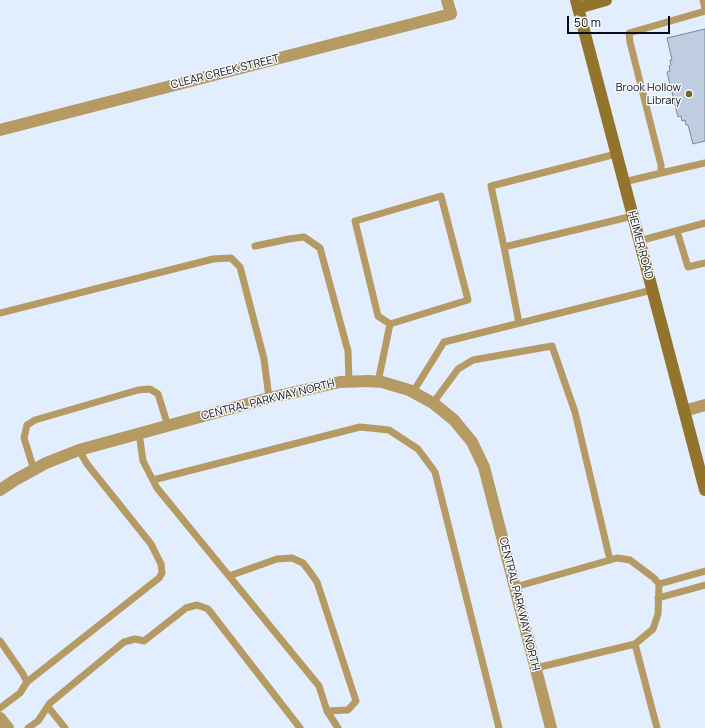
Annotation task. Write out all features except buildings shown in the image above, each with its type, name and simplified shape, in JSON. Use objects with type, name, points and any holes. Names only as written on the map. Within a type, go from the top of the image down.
[{"type":"street","name":"CLEAR CREEK STREET","points":[[0,130],[451,14],[447,0]]},
{"type":"street","points":[[577,4],[606,0]]},
{"type":"street","name":"HEIMER ROAD","points":[[577,4],[705,487]]},
{"type":"street","name":"CENTRAL PARKWAY NORTH","points":[[0,490],[34,470],[79,450],[269,398],[334,383],[349,382],[378,382],[413,392],[433,403],[454,420],[472,442],[484,467],[551,728]]},
{"type":"street","points":[[684,411],[705,405]]},
{"type":"street","points":[[0,718],[8,728]]},
{"type":"lane","points":[[661,173],[661,165],[629,33],[705,10],[703,0]]},
{"type":"lane","points":[[519,323],[490,186],[616,154]]},
{"type":"lane","points":[[624,182],[705,163]]},
{"type":"lane","points":[[441,196],[468,300],[390,324],[378,316],[355,221],[441,196]]},
{"type":"lane","points":[[504,247],[632,216]]},
{"type":"lane","points":[[639,241],[705,224]]},
{"type":"lane","points":[[677,231],[688,267],[705,263]]},
{"type":"lane","points":[[255,246],[304,237],[320,248],[348,351],[349,382]]},
{"type":"lane","points":[[0,313],[213,260],[230,258],[240,267],[264,359],[269,398]]},
{"type":"lane","points":[[413,392],[444,342],[652,290]]},
{"type":"lane","points":[[378,382],[390,324]]},
{"type":"lane","points":[[433,403],[458,369],[473,360],[552,346],[574,412],[610,560]]},
{"type":"lane","points":[[34,470],[24,438],[28,425],[35,420],[138,390],[150,390],[158,394],[168,426]]},
{"type":"lane","points":[[153,480],[360,427],[389,430],[418,449],[435,472],[499,728]]},
{"type":"lane","points":[[139,434],[143,461],[157,488],[319,686],[327,711],[338,728]]},
{"type":"lane","points":[[0,708],[20,693],[27,682],[159,578],[162,573],[161,564],[151,544],[87,464],[79,450]]},
{"type":"lane","points":[[229,576],[276,559],[292,558],[303,564],[310,572],[317,582],[356,701],[348,710],[327,711]]},
{"type":"lane","points":[[515,587],[616,558],[630,560],[654,578],[659,584],[658,614],[652,629],[635,644],[536,668]]},
{"type":"lane","points":[[659,584],[705,571]]},
{"type":"lane","points":[[658,598],[705,585]]},
{"type":"lane","points":[[28,728],[38,721],[50,703],[124,642],[135,639],[144,641],[186,608],[197,605],[208,609],[300,728]]},
{"type":"lane","points":[[0,641],[27,682]]},
{"type":"lane","points":[[635,644],[657,728]]},
{"type":"lane","points":[[48,707],[65,728]]},
{"type":"place","name":"Brook Hollow Library","points":[[689,94]]}]
